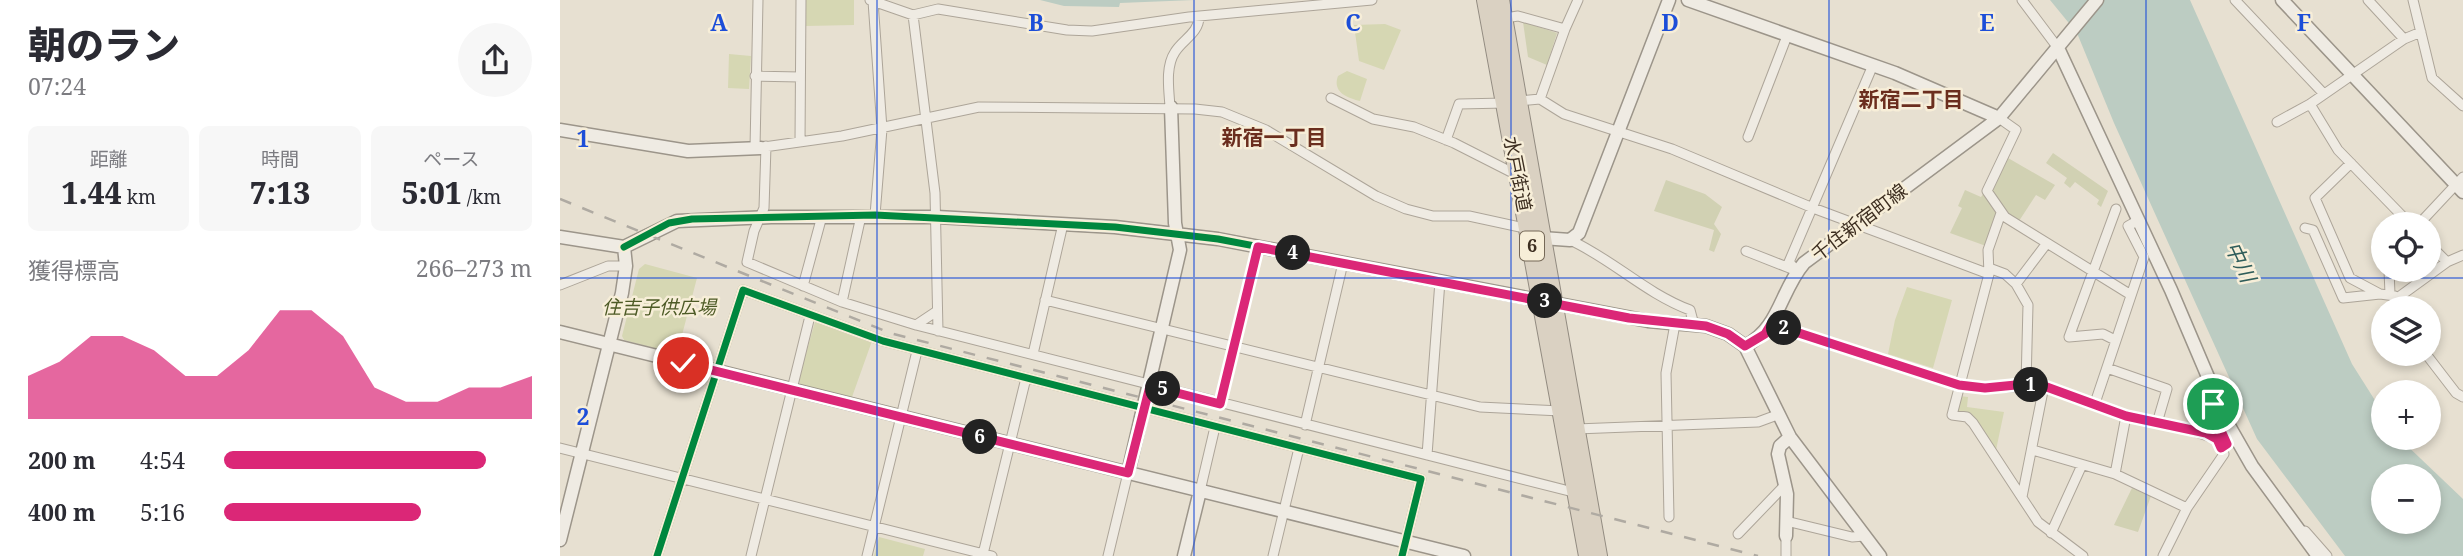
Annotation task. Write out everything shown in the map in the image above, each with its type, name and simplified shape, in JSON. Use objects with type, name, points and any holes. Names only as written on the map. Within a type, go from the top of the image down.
[{"type":"highway","name":"水戸街道","points":[[1485,0],[1511,102],[1547,301],[1576,429],[1587,556]]},
{"type":"highway","name":"水戸街道","points":[[1502,0],[1519,176],[1535,234]]},
{"type":"highway","name":"水戸街道","points":[[1547,301],[1561,411],[1599,556]]},
{"type":"street","points":[[758,0],[755,76],[761,147],[761,217],[747,262],[842,302],[938,331],[1427,455],[1581,489]]},
{"type":"street","points":[[800,142],[801,0]]},
{"type":"street","points":[[875,215],[882,129],[871,0],[913,15],[939,9],[1092,31],[1199,17],[1372,0]]},
{"type":"street","points":[[1540,99],[1578,0]]},
{"type":"street","points":[[1570,240],[1579,233],[1670,0]]},
{"type":"street","points":[[1688,0],[1873,65],[1999,118],[2016,130],[1987,191],[2001,213],[2131,295]]},
{"type":"street","points":[[2022,0],[2060,46],[2137,221],[2167,281],[2218,401],[2252,466],[2299,526],[2327,556]]},
{"type":"street","name":"千住新宿町線","points":[[1745,346],[1765,334],[1797,271],[1854,224],[1999,118],[2096,0]]},
{"type":"street","points":[[2235,0],[2324,94]]},
{"type":"street","points":[[2282,0],[2461,184],[2432,212]]},
{"type":"street","points":[[2368,0],[2404,39]]},
{"type":"street","points":[[2413,0],[2432,78],[2463,106]]},
{"type":"street","points":[[913,15],[937,217],[938,331]]},
{"type":"street","points":[[1504,18],[1518,16],[1565,29]]},
{"type":"street","points":[[1108,556],[1145,409],[1180,250],[1170,107],[1170,62],[1196,28],[1199,17]]},
{"type":"street","points":[[2277,122],[2310,104],[2404,39],[2421,32]]},
{"type":"street","points":[[1748,137],[1787,36]]},
{"type":"street","points":[[1797,271],[1789,262],[1873,65]]},
{"type":"street","points":[[755,76],[800,77]]},
{"type":"street","points":[[1331,98],[1373,118],[1414,127],[1519,176]]},
{"type":"street","points":[[1446,141],[1460,104],[1540,99],[1564,114],[1618,129],[1672,149],[1854,224],[1989,271],[2005,274],[2016,284],[2028,305],[2026,384]]},
{"type":"street","points":[[2310,104],[2338,150],[2398,212]]},
{"type":"street","points":[[560,131],[688,151],[800,142],[882,129],[962,108],[1170,107],[1222,113],[1241,118],[1376,196],[1406,209],[1433,216],[1469,216],[1535,234],[1570,240],[1585,247],[1662,300],[1690,310],[1694,325]]},
{"type":"street","points":[[2351,163],[2315,198],[2350,278],[2385,296]]},
{"type":"street","points":[[2115,340],[2103,334],[2069,337],[2116,209]]},
{"type":"street","points":[[2001,213],[1988,250],[1989,271],[1952,415],[1967,417],[1973,423],[2038,522],[2083,556]]},
{"type":"street","points":[[560,237],[624,247],[677,221],[761,217],[875,215],[1063,224],[1178,233],[1675,324],[1694,325],[1728,334],[1745,346],[1790,437],[1880,556]]},
{"type":"street","points":[[803,286],[822,216]]},
{"type":"street","points":[[842,302],[861,216]]},
{"type":"street","points":[[2095,403],[2144,257],[2128,226],[2137,221]]},
{"type":"street","points":[[1033,354],[1063,224]]},
{"type":"street","points":[[2305,228],[2312,230],[2343,298],[2371,299]]},
{"type":"street","points":[[2016,284],[2047,243]]},
{"type":"street","points":[[560,540],[610,345],[626,266],[624,247]]},
{"type":"street","points":[[1220,404],[1258,247]]},
{"type":"street","points":[[1746,251],[1797,271]]},
{"type":"street","points":[[2441,256],[2447,262]]},
{"type":"street","points":[[2396,296],[2447,262],[2463,256]]},
{"type":"street","points":[[1305,425],[1343,264]]},
{"type":"street","points":[[560,285],[608,266],[626,266]]},
{"type":"street","points":[[1427,455],[1440,281]]},
{"type":"street","points":[[657,556],[743,290],[810,316],[918,351],[1422,479],[1402,556]]},
{"type":"street","points":[[1045,300],[1480,407],[1561,411]]},
{"type":"street","points":[[916,325],[937,311]]},
{"type":"street","points":[[751,556],[810,316]]},
{"type":"street","points":[[1669,517],[1666,373],[1675,324]]},
{"type":"street","points":[[1771,324],[1959,385],[1985,388],[2026,384],[2044,386],[2126,416],[2206,433],[2217,439],[2224,454],[2187,508],[2163,556]]},
{"type":"street","points":[[560,332],[1464,556]]},
{"type":"street","points":[[867,556],[918,351]]},
{"type":"street","points":[[2435,366],[2456,393],[2463,397]]},
{"type":"street","points":[[2107,368],[2166,389],[2157,423]]},
{"type":"street","points":[[560,448],[987,555],[1026,378]]},
{"type":"street","points":[[2022,497],[2044,386]]},
{"type":"street","points":[[2218,401],[2210,406],[2227,444],[2221,448]]},
{"type":"street","points":[[1576,429],[1758,422],[1777,415]]},
{"type":"street","points":[[2115,474],[2126,416]]},
{"type":"street","points":[[1184,556],[1215,427]]},
{"type":"street","points":[[1786,556],[1785,485],[1778,450],[1790,437]]},
{"type":"street","points":[[1273,556],[1299,448]]},
{"type":"street","points":[[2033,450],[2115,474],[2187,508]]},
{"type":"street","points":[[2051,533],[2082,465]]},
{"type":"street","points":[[1738,534],[1785,485]]},
{"type":"street","points":[[1786,521],[1852,537],[1864,536]]},
{"type":"street","points":[[2299,526],[2318,556]]},
{"type":"green space","points":[[806,0],[854,0],[854,25],[806,26]]},
{"type":"green space","points":[[1523,22],[1557,33],[1547,65],[1528,57]]},
{"type":"green space","points":[[1385,24],[1401,30],[1384,70],[1359,61],[1354,25]]},
{"type":"green space","points":[[729,54],[751,56],[749,89],[728,88]]},
{"type":"green space","points":[[1347,71],[1367,79],[1360,101],[1346,96],[1337,86],[1338,76]]},
{"type":"green space","points":[[2053,153],[2108,191],[2101,207],[2097,204],[2099,200],[2075,182],[2070,188],[2064,183],[2067,178],[2046,163]]},
{"type":"green space","points":[[2008,158],[2055,185],[2045,200],[2036,195],[2019,221],[2006,213],[1991,189]]},
{"type":"green space","points":[[1666,180],[1705,194],[1722,207],[1714,224],[1721,234],[1714,252],[1709,250],[1714,230],[1654,211]]},
{"type":"green space","points":[[1965,190],[1981,197],[1984,193],[1998,214],[1986,246],[1950,233],[1962,208],[1958,206]]},
{"type":"green space","name":"住吉子供広場","points":[[645,264],[697,278],[677,354],[624,340],[622,336],[639,269]]},
{"type":"green space","points":[[1907,287],[1952,300],[1933,368],[1888,354],[1895,320]]},
{"type":"green space","points":[[815,322],[872,341],[852,397],[802,386],[798,381]]},
{"type":"green space","points":[[1959,396],[1968,397],[1967,407],[2004,412],[1996,450],[1970,414],[1959,412],[1956,408]]},
{"type":"green space","points":[[2132,488],[2151,496],[2138,532],[2114,525]]},
{"type":"green space","points":[[879,537],[925,549],[923,556],[874,556]]},
{"type":"water","points":[[1040,0],[1194,0],[1120,3],[1119,7],[1064,6]]},
{"type":"water","name":"中川","points":[[2050,0],[2190,0],[2352,364],[2371,394],[2371,450],[2412,450],[2426,464],[2371,464],[2371,534],[2441,534],[2441,478],[2463,499],[2463,556],[2345,556],[2257,439],[2114,123],[2077,33]]},
{"type":"railway","points":[[560,199],[890,333],[1758,556]]},
{"type":"cycle path","points":[[624,247],[669,223],[692,219],[875,215],[1115,227],[1218,239],[1440,281]]},
{"type":"cycle path","points":[[657,556],[743,290],[883,341],[1421,479],[1402,556]]},
{"type":"district","name":"新宿二丁目","points":[[1911,100]]},
{"type":"district","name":"新宿一丁目","points":[[1274,138]]},
{"type":"route","points":[[683,363],[1128,473],[1150,386],[1220,404],[1247,302],[1258,247],[1629,318],[1706,326],[1728,334],[1745,346],[1765,334],[1771,324],[1809,334],[1854,354],[1959,385],[1985,388],[2026,384],[2044,386],[2126,416],[2206,433],[2217,439],[2221,448],[2227,444],[2210,406],[2213,404]]}]
